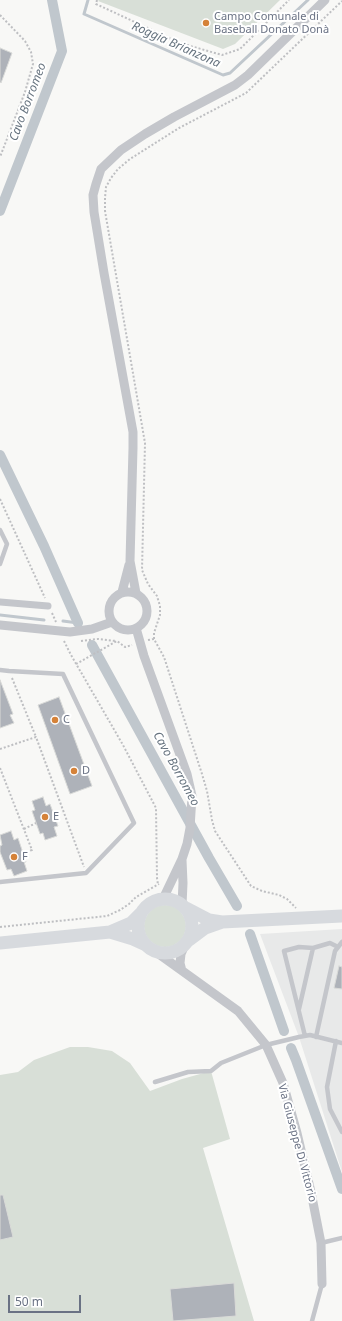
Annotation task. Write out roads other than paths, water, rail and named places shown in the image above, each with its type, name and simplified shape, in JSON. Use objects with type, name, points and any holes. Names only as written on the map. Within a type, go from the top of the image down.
[{"type":"main road","points":[[0,943],[110,932],[131,923],[153,901],[163,899],[174,900],[208,920],[222,922],[342,916]]},
{"type":"main road","points":[[184,907],[190,916],[192,926],[192,932],[187,942]]},
{"type":"main road","points":[[141,913],[137,929],[140,938],[150,950],[164,954],[172,953],[180,949],[205,928],[222,922]]},
{"type":"main road","points":[[110,932],[144,944]]},
{"type":"street","points":[[136,593],[130,561],[133,432],[107,294],[95,220],[93,195],[96,184],[101,169],[121,150],[151,130],[235,84],[248,75],[325,0]]},
{"type":"street","points":[[122,592],[136,593],[141,596],[147,607],[148,614],[146,620],[142,625],[130,630],[123,629],[112,622],[109,611],[113,599],[122,592],[130,561]]},
{"type":"street","points":[[0,602],[48,606]]},
{"type":"street","points":[[0,625],[70,632],[92,629],[112,622]]},
{"type":"street","points":[[136,628],[187,774],[192,803],[187,844],[182,859],[163,899]]},
{"type":"street","points":[[182,859],[184,907]]},
{"type":"street","points":[[182,971],[180,963],[181,954],[187,942]]},
{"type":"street","name":"Via Giuseppe Di Vittorio","points":[[156,952],[238,1011],[266,1046],[283,1084],[297,1132],[321,1243],[322,1284]]},
{"type":"lane","points":[[0,530],[7,544],[0,564]]},
{"type":"lane","points":[[0,670],[63,674],[134,823],[86,873],[0,882]]},
{"type":"lane","points":[[316,1036],[335,951],[342,942]]},
{"type":"lane","points":[[305,1036],[284,951],[299,947],[313,948],[330,943],[338,946]]},
{"type":"lane","points":[[299,1011],[313,948]]},
{"type":"lane","points":[[155,1082],[188,1072],[211,1071],[221,1062],[266,1046],[305,1036],[316,1036],[342,1043]]},
{"type":"lane","points":[[336,1041],[327,1087],[330,1110],[342,1132]]},
{"type":"lane","points":[[321,1243],[342,1238]]},
{"type":"lane","points":[[312,1321],[322,1284]]},
{"type":"waterway","name":"Cavo Borromeo","points":[[0,211],[62,51],[52,0]]},
{"type":"waterway","name":"Roggia Brianzona","points":[[88,0],[84,14],[223,75],[230,73],[308,0]]},
{"type":"waterway","name":"Cavo Borromeo","points":[[0,455],[44,546],[78,623]]},
{"type":"waterway","points":[[0,615],[44,620]]},
{"type":"waterway","points":[[63,621],[78,623]]},
{"type":"waterway","name":"Cavo Borromeo","points":[[92,645],[237,906]]},
{"type":"waterway","name":"Cavo Borromeo","points":[[250,934],[284,1031]]},
{"type":"waterway","name":"Cavo Borromeo","points":[[291,1048],[342,1189]]},
{"type":"place","name":"Campo Comunale di Baseball Donato Donà","points":[[206,23]]},
{"type":"place","name":"C","points":[[55,720]]},
{"type":"place","name":"D","points":[[74,771]]},
{"type":"place","name":"E","points":[[45,817]]},
{"type":"place","name":"F","points":[[14,857]]}]
